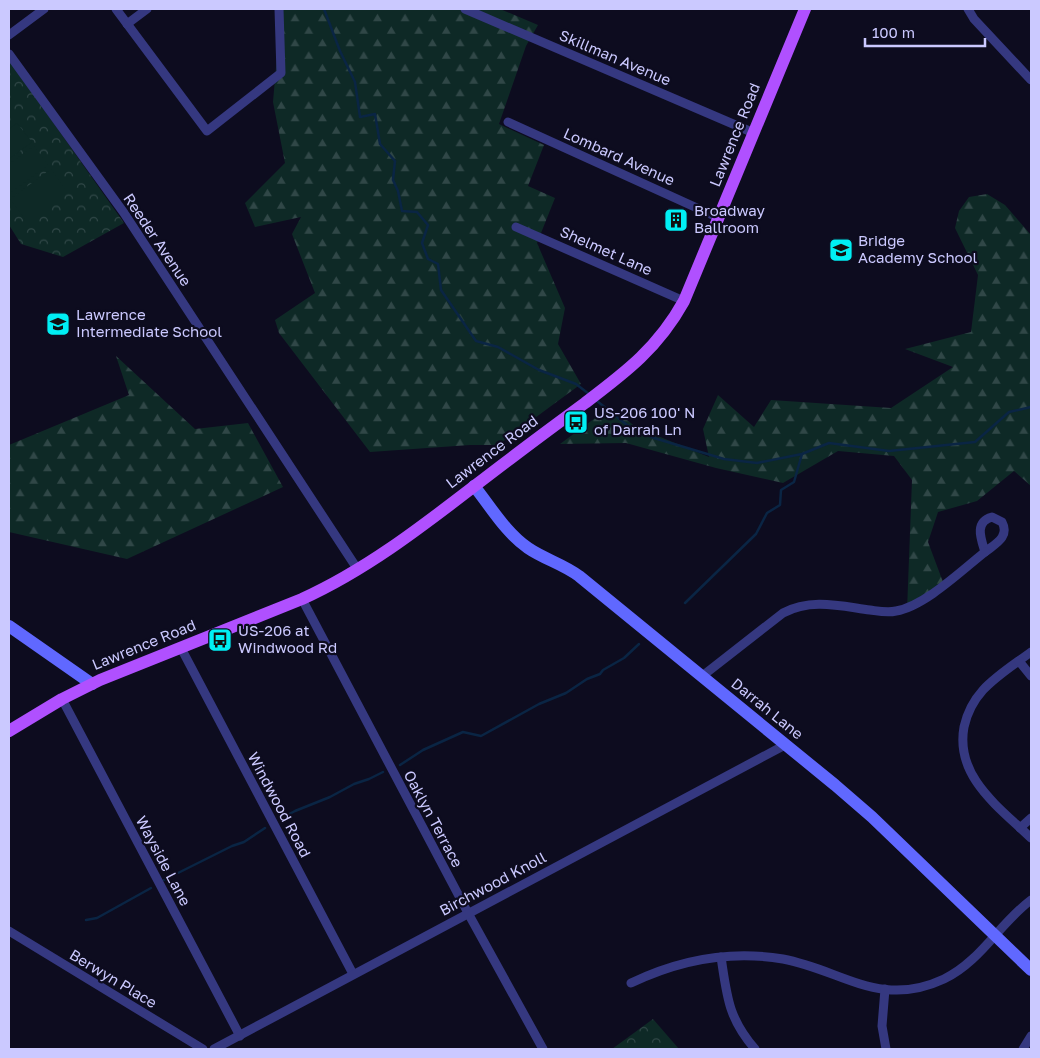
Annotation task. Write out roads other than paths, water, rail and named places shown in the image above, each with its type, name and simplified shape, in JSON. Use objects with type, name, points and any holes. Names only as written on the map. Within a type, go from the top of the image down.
[{"type":"main road","name":"Lawrence Road","points":[[9,731],[62,699],[92,684],[329,587],[358,570],[629,370],[668,326],[684,301],[804,9]]},
{"type":"street","points":[[9,35],[44,9]]},
{"type":"street","points":[[116,9],[207,131],[281,73],[279,9]]},
{"type":"street","points":[[127,24],[147,9]]},
{"type":"street","name":"Skillman Avenue","points":[[465,9],[754,133]]},
{"type":"street","points":[[968,9],[974,19],[1031,80]]},
{"type":"street","name":"Reeder Avenue","points":[[9,54],[124,213],[358,570]]},
{"type":"street","name":"Lombard Avenue","points":[[508,122],[719,218]]},
{"type":"street","name":"Shelmet Lane","points":[[516,227],[684,301]]},
{"type":"street","name":"Darrah Lane","points":[[474,486],[505,528],[515,538],[579,576],[785,744],[872,817],[1031,970]]},
{"type":"street","points":[[702,677],[783,613],[792,608],[814,604],[885,612],[907,608],[926,599],[985,552]]},
{"type":"street","name":"Oaklyn Terrace","points":[[302,599],[468,913],[543,1049]]},
{"type":"street","points":[[9,626],[92,684]]},
{"type":"street","name":"Windwood Road","points":[[181,648],[353,974]]},
{"type":"street","points":[[1031,652],[992,683],[976,699],[966,721],[963,746],[965,758],[974,780],[981,790],[1031,838]]},
{"type":"street","points":[[1019,661],[1031,676]]},
{"type":"street","name":"Wayside Lane","points":[[62,699],[240,1036]]},
{"type":"street","name":"Birchwood Knoll","points":[[214,1049],[785,744]]},
{"type":"street","points":[[1020,828],[1031,818]]},
{"type":"street","points":[[631,983],[662,969],[682,963],[721,956],[763,956],[783,959],[823,970],[853,983],[885,989],[915,988],[943,979],[972,961],[1020,908],[1031,900]]},
{"type":"street","name":"Berwyn Place","points":[[9,932],[203,1049]]},
{"type":"street","points":[[721,956],[728,1002],[732,1014],[738,1028],[755,1049]]},
{"type":"street","points":[[885,989],[882,1026],[886,1049]]},
{"type":"street","points":[[1023,1049],[1031,1036]]},
{"type":"waterway","points":[[324,9],[340,51],[355,82],[360,117],[375,114],[380,144],[395,161],[393,180],[398,191],[402,211],[417,212],[428,225],[422,243],[428,259],[438,264],[441,290],[476,341],[498,347],[539,370],[576,384],[589,394]]},
{"type":"waterway","points":[[597,401],[627,425],[654,438],[724,459],[757,463],[802,454],[829,443],[889,451],[975,442],[1009,412],[1031,407]]},
{"type":"waterway","points":[[685,603],[756,534],[767,513],[780,505],[781,490],[794,482],[802,454]]},
{"type":"waterway","points":[[400,765],[423,750],[463,732],[481,736],[539,704],[566,693],[624,658],[639,644]]},
{"type":"waterway","points":[[280,819],[383,772]]},
{"type":"waterway","points":[[164,880],[232,846],[244,842],[265,828]]},
{"type":"waterway","points":[[86,920],[97,918],[151,888]]},
{"type":"place","name":"Broadway Ballroom","points":[[676,220]]},
{"type":"place","name":"Bridge Academy School","points":[[841,250]]},
{"type":"place","name":"Lawrence Intermediate School","points":[[58,324]]},
{"type":"place","name":"US-206 100' N of Darrah Ln","points":[[576,422]]},
{"type":"place","name":"US-206 at Windwood Rd","points":[[220,640]]}]
